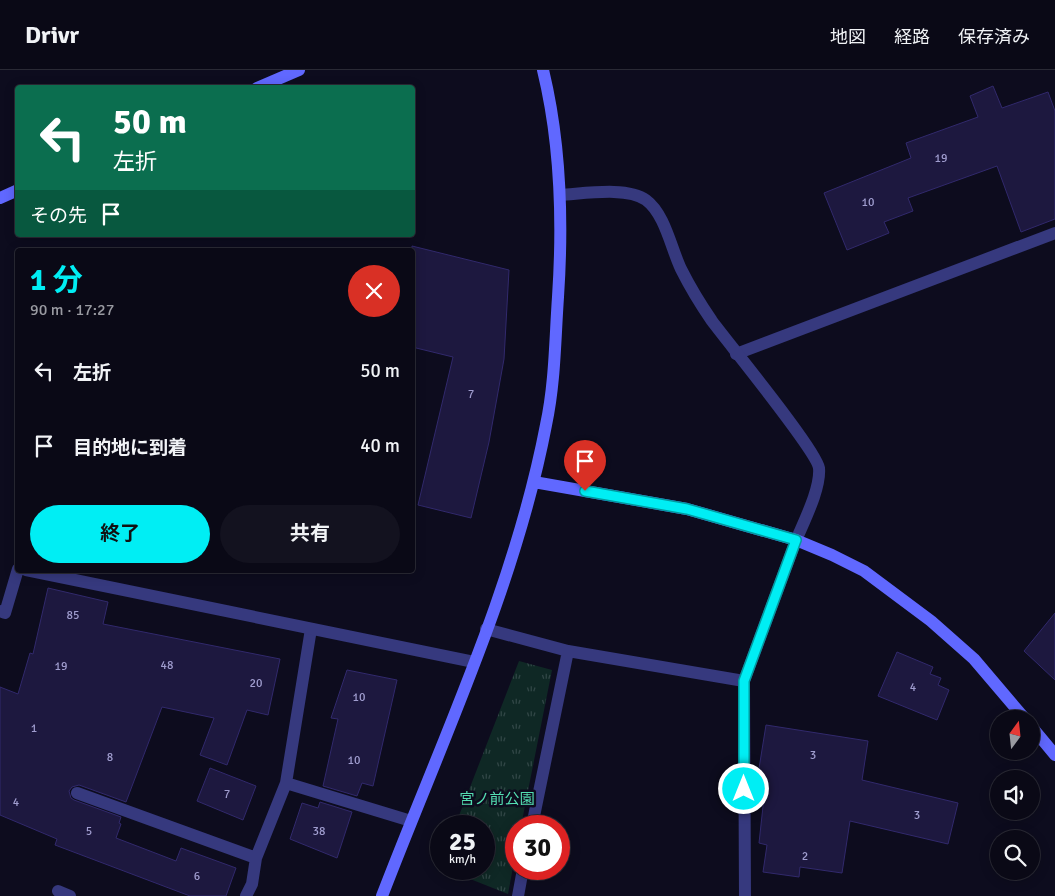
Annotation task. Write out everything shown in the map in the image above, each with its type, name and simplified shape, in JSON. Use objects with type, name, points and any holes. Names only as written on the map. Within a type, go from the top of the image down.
[{"type":"street","points":[[264,85],[299,70]]},
{"type":"street","points":[[382,896],[509,568],[534,482],[547,423],[555,360],[562,236],[554,137],[543,70]]},
{"type":"street","points":[[0,198],[15,191]]},
{"type":"street","points":[[560,195],[603,192],[626,193],[644,198],[656,209],[682,271],[704,309],[817,460],[819,468],[817,482],[744,681],[745,896]]},
{"type":"street","points":[[736,354],[1055,233]]},
{"type":"street","points":[[534,482],[687,509],[796,540],[864,571],[896,593],[974,659],[1017,710]]},
{"type":"street","points":[[0,611],[5,612],[17,573]]},
{"type":"street","points":[[40,573],[474,662]]},
{"type":"street","points":[[246,896],[252,884],[256,858],[286,783],[311,629]]},
{"type":"street","points":[[486,629],[568,650],[744,681]]},
{"type":"street","points":[[534,815],[568,650]]},
{"type":"street","points":[[1040,737],[1055,755]]},
{"type":"street","points":[[286,783],[411,821]]},
{"type":"street","points":[[77,793],[256,858]]},
{"type":"street","points":[[518,896],[521,880]]},
{"type":"street","points":[[58,891],[70,896]]},
{"type":"green space","name":"宮ノ前公園","points":[[519,661],[552,670],[523,815],[505,815],[505,880],[511,880],[508,894],[473,880],[495,880],[495,815],[459,815]]},
{"type":"building","points":[[993,86],[1002,108],[1048,92],[1055,111],[1055,219],[1021,232],[997,166],[908,198],[913,211],[884,222],[889,233],[847,250],[824,193],[911,158],[906,143],[978,117],[970,96]]},
{"type":"building","points":[[412,246],[509,270],[504,359],[489,442],[471,518],[418,505],[453,357],[415,348],[415,248],[412,248]]},
{"type":"building","points":[[48,588],[108,602],[103,624],[280,659],[268,715],[247,710],[227,765],[200,755],[214,718],[162,707],[126,802],[79,785],[72,787],[69,791],[71,798],[74,800],[121,817],[119,823],[121,824],[116,838],[176,861],[181,848],[236,868],[226,896],[190,896],[55,845],[57,839],[0,815],[0,687],[18,694],[30,653],[33,654]]},
{"type":"building","points":[[1055,613],[1055,680],[1024,651]]},
{"type":"building","points":[[897,652],[933,667],[930,674],[941,678],[938,685],[949,690],[937,720],[878,696]]},
{"type":"building","points":[[347,670],[397,680],[373,786],[362,783],[357,796],[323,786],[338,719],[331,718]]},
{"type":"building","points":[[766,725],[868,741],[862,780],[958,803],[948,844],[850,821],[842,873],[800,867],[799,877],[763,872],[767,845],[759,843],[765,788],[756,787]]},
{"type":"building","points":[[210,768],[256,786],[243,820],[197,801]]},
{"type":"building","points":[[320,802],[352,812],[337,858],[290,839],[302,803],[318,808]]},
{"type":"route","points":[[585,491],[687,509],[796,540],[744,681],[744,789]]}]
